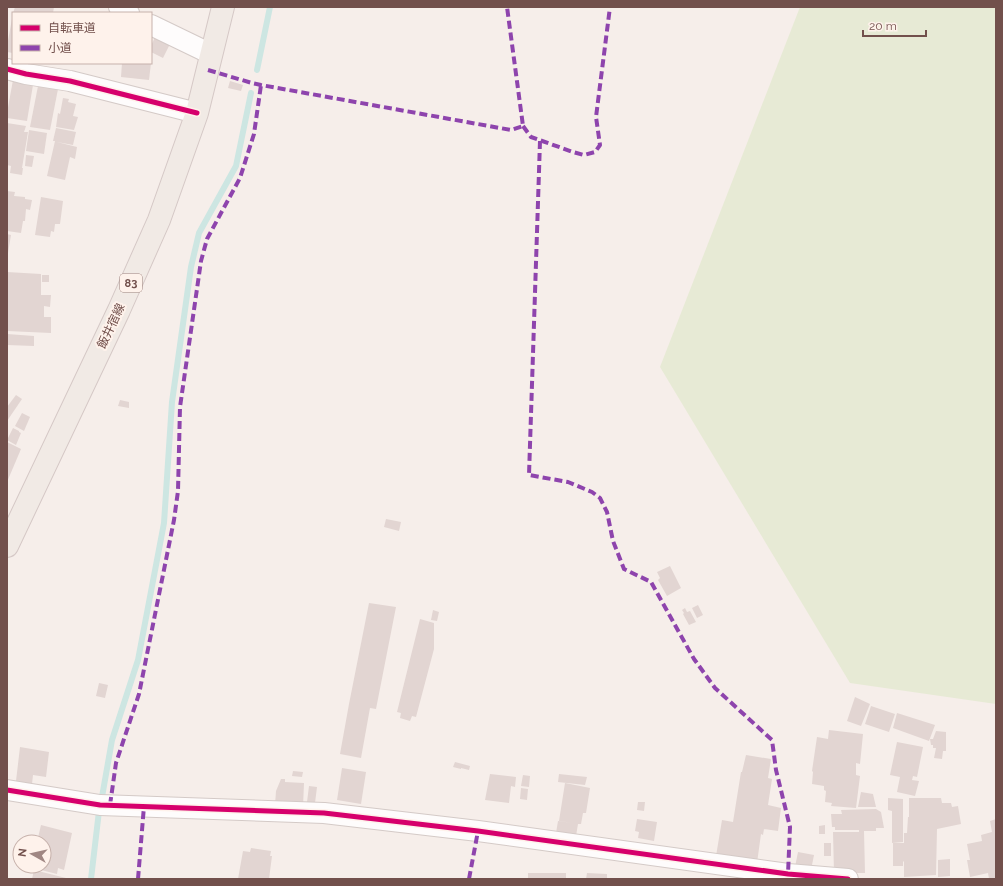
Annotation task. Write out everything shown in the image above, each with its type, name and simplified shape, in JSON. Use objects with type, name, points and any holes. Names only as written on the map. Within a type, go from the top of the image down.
[{"type":"main road","name":"飯井宿線","points":[[7,546],[119,310],[159,220],[197,113],[223,7]]},
{"type":"street","points":[[152,25],[211,54]]},
{"type":"street","points":[[7,69],[26,74],[70,81],[197,113]]},
{"type":"street","points":[[7,790],[100,805],[324,813],[478,831],[788,874],[848,879]]},
{"type":"green space","points":[[800,7],[996,7],[996,704],[850,683],[660,367]]},
{"type":"building","points":[[15,7],[54,7],[53,12],[13,12]]},
{"type":"building","points":[[12,19],[12,53],[7,52]]},
{"type":"building","points":[[155,37],[170,44],[163,58],[152,52],[152,44]]},
{"type":"building","points":[[122,64],[151,64],[149,80],[121,77]]},
{"type":"building","points":[[13,80],[33,85],[27,121],[7,118]]},
{"type":"building","points":[[230,81],[243,85],[241,91],[228,88]]},
{"type":"building","points":[[38,86],[58,89],[50,130],[30,127]]},
{"type":"building","points":[[63,98],[69,99],[68,102],[76,104],[73,116],[78,117],[74,130],[56,127],[58,113],[60,114]]},
{"type":"building","points":[[7,123],[26,126],[24,132],[28,132],[22,175],[10,173],[11,166],[7,165]]},
{"type":"building","points":[[56,128],[76,132],[73,145],[57,142],[77,147],[75,159],[70,157],[65,180],[47,176],[55,141],[53,141]]},
{"type":"building","points":[[29,130],[47,133],[44,154],[26,151]]},
{"type":"building","points":[[26,155],[34,156],[32,167],[25,166]]},
{"type":"building","points":[[7,191],[15,192],[14,196],[25,197],[25,199],[32,200],[30,210],[26,209],[25,221],[23,221],[21,233],[7,231]]},
{"type":"building","points":[[41,197],[63,201],[60,224],[55,224],[54,232],[51,231],[50,237],[35,235]]},
{"type":"building","points":[[7,234],[11,235],[8,253],[7,253]]},
{"type":"building","points":[[7,272],[41,274],[41,295],[51,295],[50,307],[44,306],[44,317],[51,317],[51,333],[7,331]]},
{"type":"building","points":[[42,275],[49,275],[49,282],[42,282]]},
{"type":"building","points":[[7,334],[34,336],[34,346],[7,345]]},
{"type":"building","points":[[16,395],[22,399],[7,421],[7,407]]},
{"type":"building","points":[[120,400],[129,402],[129,408],[118,406]]},
{"type":"building","points":[[22,413],[30,417],[24,431],[15,426]]},
{"type":"building","points":[[13,428],[21,433],[16,445],[7,440]]},
{"type":"building","points":[[7,442],[21,449],[7,482]]},
{"type":"building","points":[[386,519],[401,522],[399,531],[384,527]]},
{"type":"building","points":[[670,566],[681,588],[667,596],[658,580],[660,578],[657,572]]},
{"type":"building","points":[[369,603],[396,607],[376,709],[370,708],[361,758],[340,754]]},
{"type":"building","points":[[698,605],[703,615],[697,618],[692,608]]},
{"type":"building","points":[[685,608],[687,612],[690,611],[696,622],[689,625],[682,610]]},
{"type":"building","points":[[433,610],[439,612],[437,621],[431,620]]},
{"type":"building","points":[[420,619],[434,623],[434,649],[416,717],[412,716],[410,721],[400,718],[401,713],[397,712]]},
{"type":"building","points":[[99,683],[108,685],[105,698],[96,696]]},
{"type":"building","points":[[855,697],[870,704],[861,726],[847,721]]},
{"type":"building","points":[[871,706],[895,714],[889,732],[865,724]]},
{"type":"building","points":[[897,713],[935,725],[929,741],[893,728]]},
{"type":"building","points":[[829,730],[863,734],[860,764],[856,763],[856,775],[860,776],[856,808],[831,806],[832,803],[825,802],[826,791],[824,790],[824,786],[812,784],[812,771],[817,737],[828,739]]},
{"type":"building","points":[[936,731],[946,732],[946,751],[943,751],[942,759],[934,758],[936,748],[933,748],[933,745],[931,745],[930,739],[933,739]]},
{"type":"building","points":[[897,742],[923,747],[917,777],[913,776],[912,780],[919,781],[915,796],[897,792],[900,777],[890,775]]},
{"type":"building","points":[[20,747],[49,752],[46,777],[33,775],[32,784],[16,781]]},
{"type":"building","points":[[746,755],[771,759],[768,778],[772,779],[768,805],[781,808],[778,831],[764,829],[763,835],[761,834],[757,863],[716,856],[722,820],[733,822],[741,772]]},
{"type":"building","points":[[455,762],[470,766],[469,770],[453,767]]},
{"type":"building","points":[[342,768],[366,772],[361,804],[337,800]]},
{"type":"building","points":[[293,771],[303,772],[302,777],[292,776]]},
{"type":"building","points":[[490,774],[516,777],[515,787],[511,786],[509,803],[485,800]]},
{"type":"building","points":[[559,774],[587,777],[585,785],[558,782]]},
{"type":"building","points":[[523,775],[530,776],[529,787],[521,786]]},
{"type":"building","points":[[281,779],[285,779],[285,782],[304,783],[303,807],[275,805],[276,791]]},
{"type":"building","points":[[565,783],[590,788],[586,813],[583,813],[581,824],[578,824],[576,836],[556,833],[558,821],[573,823],[559,821]]},
{"type":"building","points":[[309,786],[317,787],[315,803],[307,802]]},
{"type":"building","points":[[521,788],[528,789],[527,800],[520,799]]},
{"type":"building","points":[[861,792],[873,794],[876,807],[858,807]]},
{"type":"building","points":[[888,798],[903,799],[903,842],[892,843],[892,811],[888,810]]},
{"type":"building","points":[[909,798],[941,798],[942,803],[951,803],[952,807],[958,806],[961,824],[937,829],[936,875],[904,877],[903,861],[903,866],[893,866],[893,843],[904,843],[904,833],[907,833]]},
{"type":"building","points":[[638,802],[645,802],[644,811],[637,810]]},
{"type":"building","points":[[876,809],[881,812],[884,828],[876,828],[876,831],[864,831],[865,873],[834,873],[833,832],[859,832],[859,830],[835,830],[835,827],[832,827],[831,814],[842,814],[841,810]]},
{"type":"building","points":[[637,819],[657,822],[654,841],[638,838],[639,832],[635,831]]},
{"type":"building","points":[[996,819],[996,879],[989,879],[988,873],[970,877],[967,860],[970,860],[967,844],[982,841],[981,835],[992,832],[990,821]]},
{"type":"building","points":[[41,825],[72,833],[64,870],[58,868],[57,874],[52,873],[52,834],[39,834]]},
{"type":"building","points":[[825,825],[825,834],[819,834],[819,826]]},
{"type":"building","points":[[824,843],[831,843],[831,856],[824,856]]},
{"type":"building","points":[[251,848],[271,851],[270,856],[272,856],[269,879],[238,879],[243,851],[250,852]]},
{"type":"building","points":[[798,852],[814,855],[811,870],[795,867]]},
{"type":"building","points":[[950,859],[950,876],[938,877],[938,860]]},
{"type":"building","points":[[528,873],[566,873],[566,879],[528,879]]},
{"type":"building","points":[[587,873],[607,874],[607,879],[586,879]]},
{"type":"building","points":[[33,874],[50,874],[66,878],[66,879],[32,879]]},
{"type":"waterway","points":[[257,70],[270,7]]},
{"type":"waterway","points":[[102,797],[112,740],[138,660],[164,523],[172,402],[191,267],[199,233],[236,166],[251,93]]},
{"type":"waterway","points":[[91,879],[99,811]]},
{"type":"marked path","points":[[208,70],[261,85],[511,130],[523,126],[507,7]]},
{"type":"marked path","points":[[523,126],[531,137],[584,155],[595,152],[600,145],[596,117],[610,7]]},
{"type":"marked path","points":[[110,805],[116,763],[139,694],[174,520],[178,491],[180,407],[201,261],[207,239],[240,178],[254,134],[261,85]]},
{"type":"marked path","points":[[540,141],[529,475],[568,482],[592,492],[600,498],[607,512],[613,541],[624,569],[651,582],[694,659],[715,688],[772,740],[776,770],[790,827],[788,874]]},
{"type":"marked path","points":[[138,879],[144,806]]},
{"type":"marked path","points":[[469,879],[478,831]]},
{"type":"cycle path","points":[[7,69],[26,74],[70,81],[197,113]]},
{"type":"cycle path","points":[[7,790],[100,805],[324,813],[478,831],[788,874],[848,879]]}]
